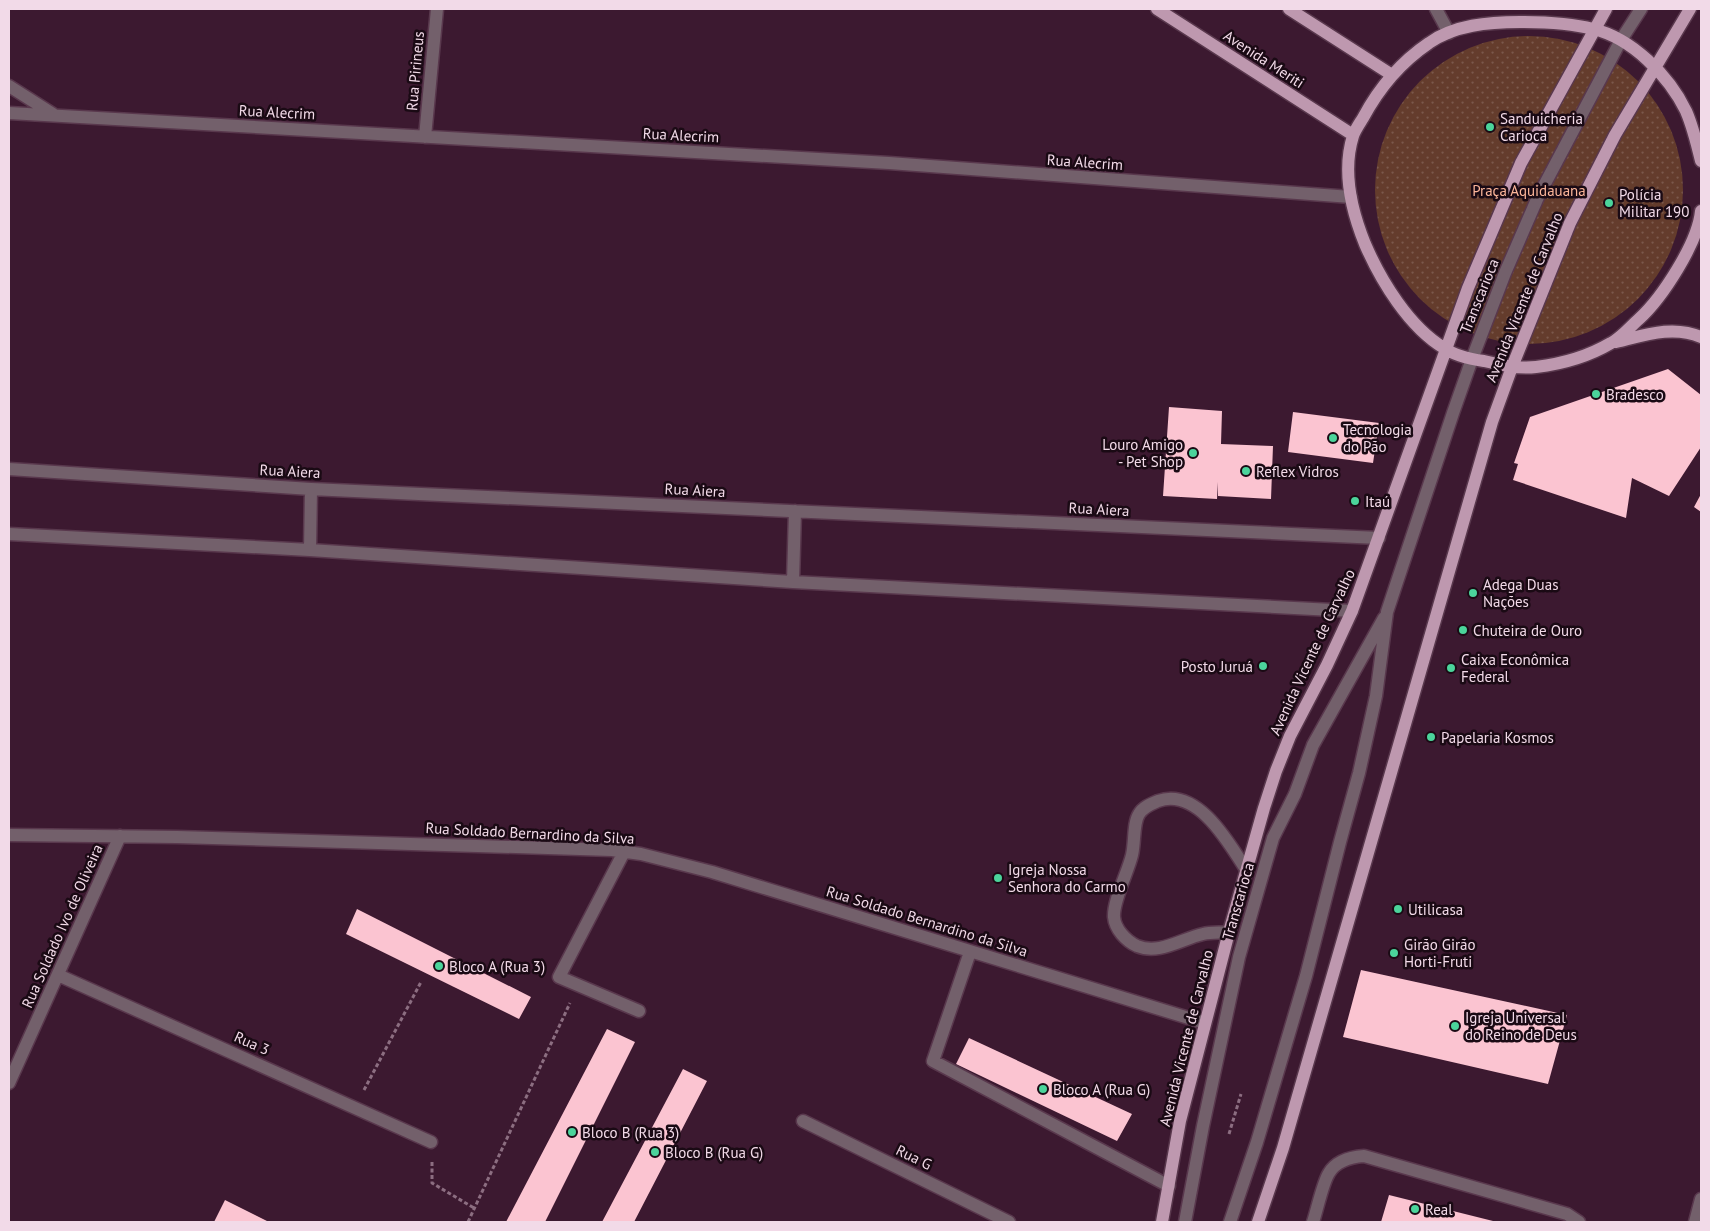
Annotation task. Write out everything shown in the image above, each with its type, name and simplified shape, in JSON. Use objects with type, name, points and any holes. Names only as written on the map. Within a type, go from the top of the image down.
[{"type":"main road","name":"Avenida Meriti","points":[[1157,9],[1353,135]]},
{"type":"main road","points":[[1289,9],[1392,75]]},
{"type":"main road","name":"Avenida Vicente de Carvalho","points":[[1162,1222],[1180,1121],[1205,1023],[1264,808],[1290,736],[1327,665],[1352,611],[1468,288],[1521,163],[1606,9]]},
{"type":"main road","name":"Avenida Vicente de Carvalho","points":[[1258,1222],[1283,1148],[1492,422],[1570,223],[1615,135],[1690,9]]},
{"type":"main road","points":[[1701,161],[1696,135],[1685,110],[1670,85],[1654,68],[1621,40],[1594,29],[1540,22],[1500,22],[1470,26],[1449,32],[1431,41],[1392,75],[1370,104],[1353,135],[1349,163],[1351,197],[1359,228],[1371,258],[1402,308],[1420,329],[1445,350],[1472,359],[1512,367],[1536,367],[1573,359],[1614,342],[1669,330],[1689,332],[1701,336]]},
{"type":"main road","points":[[1614,342],[1649,311],[1671,279],[1689,247],[1701,218]]},
{"type":"street","name":"Rua Pirineus","points":[[425,137],[437,9]]},
{"type":"street","points":[[1436,9],[1449,32]]},
{"type":"street","name":"Transcarioca","points":[[1185,1222],[1202,1126],[1239,957],[1273,838],[1295,794],[1314,746],[1387,612],[1472,359],[1505,273],[1538,197],[1621,40],[1641,9]]},
{"type":"street","points":[[9,86],[53,115]]},
{"type":"street","name":"Rua Alecrim","points":[[9,113],[899,164],[1351,197]]},
{"type":"street","name":"Rua Aiera","points":[[9,469],[311,489],[1379,538]]},
{"type":"street","points":[[310,550],[311,489]]},
{"type":"street","points":[[793,582],[795,511]]},
{"type":"street","points":[[9,534],[310,550],[793,582],[1352,611]]},
{"type":"street","name":"Transcarioca","points":[[1230,1222],[1257,1142],[1306,976],[1359,774],[1376,696],[1387,612]]},
{"type":"street","points":[[1229,932],[1204,934],[1174,944],[1150,948],[1135,945],[1119,931],[1114,917],[1115,907],[1133,854],[1139,814],[1151,804],[1166,798],[1180,800],[1198,810],[1213,822],[1227,838],[1246,871]]},
{"type":"street","name":"Rua Soldado Bernardino da Silva","points":[[9,835],[120,836],[571,848],[641,854],[712,872],[1205,1023]]},
{"type":"street","name":"Rua Soldado Ivo de Oliveira","points":[[9,1083],[120,836]]},
{"type":"street","points":[[624,852],[559,977],[639,1011]]},
{"type":"street","points":[[970,952],[933,1061],[1169,1186]]},
{"type":"street","name":"Rua 3","points":[[58,974],[431,1142]]},
{"type":"street","name":"Rua G","points":[[803,1121],[1010,1222]]},
{"type":"street","points":[[1313,1222],[1329,1172],[1351,1157],[1364,1156],[1567,1214],[1579,1222]]},
{"type":"street","points":[[1695,1222],[1701,1199]]},
{"type":"path","points":[[355,1107],[421,982]]},
{"type":"path","points":[[468,1222],[579,985]]},
{"type":"path","points":[[1229,1134],[1241,1094]]},
{"type":"path","points":[[431,1142],[432,1183],[474,1208]]},
{"type":"green space","name":"Praça Aquidauana","points":[[1529,36],[1574,42],[1602,54],[1638,81],[1665,117],[1677,145],[1683,190],[1677,235],[1665,263],[1638,299],[1602,326],[1574,338],[1529,344],[1484,338],[1456,326],[1420,299],[1393,263],[1381,235],[1375,190],[1381,145],[1393,117],[1420,81],[1456,54],[1484,42]]},
{"type":"building","points":[[1668,369],[1701,395],[1701,447],[1669,496],[1632,478],[1626,518],[1513,480],[1518,464],[1514,463],[1530,417]]},
{"type":"building","name":"Louro Amigo - Pet Shop","points":[[1169,407],[1222,411],[1221,444],[1273,446],[1271,499],[1218,496],[1218,482],[1217,499],[1163,496]]},
{"type":"building","name":"Tecnologia do Pão","points":[[1293,412],[1379,423],[1373,463],[1288,452]]},
{"type":"building","points":[[1701,494],[1701,512],[1694,507]]},
{"type":"building","name":"Bloco A (Rua 3)","points":[[357,909],[531,997],[519,1019],[346,934]]},
{"type":"building","name":"Igreja Universal do Reino de Deus","points":[[1361,970],[1567,1015],[1548,1084],[1343,1037]]},
{"type":"building","name":"Bloco B (Rua 3)","points":[[607,1029],[635,1042],[545,1222],[506,1222]]},
{"type":"building","name":"Bloco A (Rua G)","points":[[969,1038],[1132,1114],[1117,1141],[956,1064]]},
{"type":"building","name":"Bloco B (Rua G)","points":[[683,1069],[707,1081],[634,1222],[602,1222]]},
{"type":"building","name":"Real","points":[[1389,1195],[1497,1222],[1381,1222]]},
{"type":"building","points":[[225,1200],[269,1222],[214,1222]]},
{"type":"place","name":"Sanduicheria Carioca","points":[[1490,127]]},
{"type":"place","name":"Polícia Militar 190","points":[[1609,203]]},
{"type":"place","name":"Bradesco","points":[[1596,394]]},
{"type":"place","name":"Tecnologia do Pão","points":[[1333,438]]},
{"type":"place","name":"Louro Amigo - Pet Shop","points":[[1193,453]]},
{"type":"place","name":"Reflex Vidros","points":[[1246,471]]},
{"type":"place","name":"Itaú","points":[[1355,501]]},
{"type":"place","name":"Adega Duas Nações","points":[[1473,593]]},
{"type":"place","name":"Chuteira de Ouro","points":[[1463,630]]},
{"type":"place","name":"Posto Juruá","points":[[1263,666]]},
{"type":"place","name":"Caixa Econômica Federal","points":[[1451,668]]},
{"type":"place","name":"Papelaria Kosmos","points":[[1431,737]]},
{"type":"place","name":"Igreja Nossa Senhora do Carmo","points":[[998,878]]},
{"type":"place","name":"Utilicasa","points":[[1398,909]]},
{"type":"place","name":"Girão Girão Horti-Fruti","points":[[1394,953]]},
{"type":"place","name":"Bloco A (Rua 3)","points":[[439,966]]},
{"type":"place","name":"Igreja Universal do Reino de Deus","points":[[1455,1026]]},
{"type":"place","name":"Bloco A (Rua G)","points":[[1043,1089]]},
{"type":"place","name":"Bloco B (Rua 3)","points":[[572,1132]]},
{"type":"place","name":"Bloco B (Rua G)","points":[[655,1152]]},
{"type":"place","name":"Real","points":[[1415,1209]]}]
